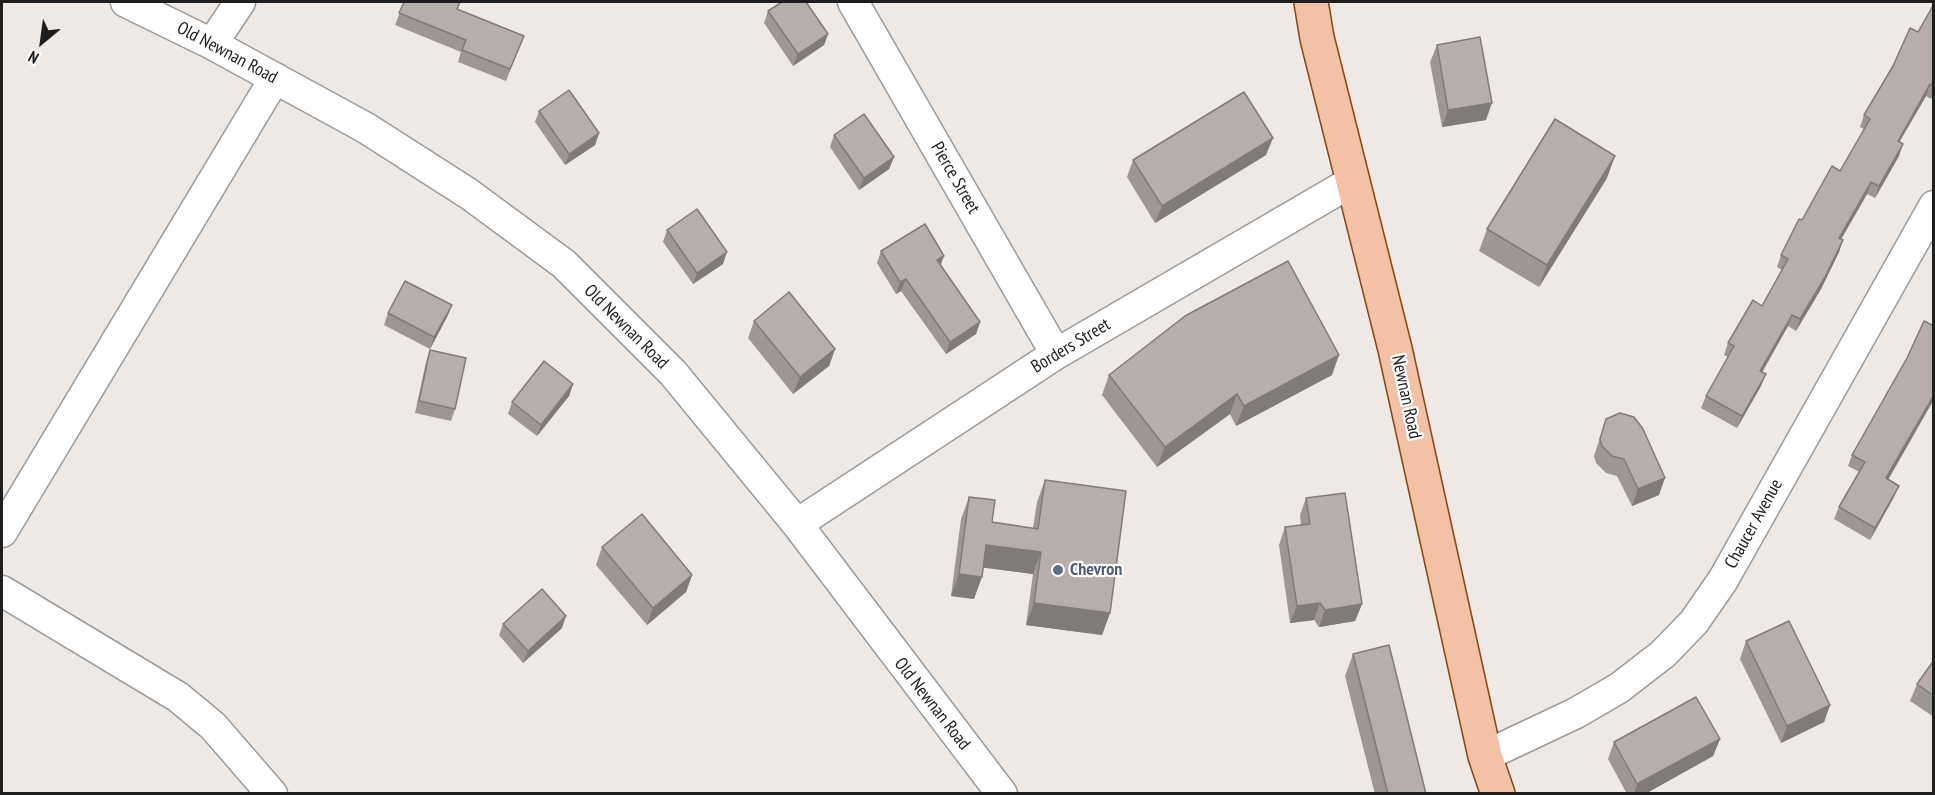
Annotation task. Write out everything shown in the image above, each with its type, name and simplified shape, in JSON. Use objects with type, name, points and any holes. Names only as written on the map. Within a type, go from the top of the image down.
[{"type":"main road","name":"Newnan Road","points":[[1311,2],[1395,349],[1485,756],[1498,794]]},
{"type":"street","name":"Old Newnan Road","points":[[126,2],[212,44],[366,128],[451,182],[564,264],[673,373],[797,524],[999,793]]},
{"type":"street","points":[[212,44],[240,2]]},
{"type":"street","name":"Pierce Street","points":[[853,2],[1056,354]]},
{"type":"street","points":[[2,532],[274,78]]},
{"type":"street","name":"Borders Street","points":[[797,524],[1056,354],[1353,181]]},
{"type":"street","name":"Chaucer Avenue","points":[[1485,756],[1576,713],[1619,688],[1663,654],[1694,622],[1723,580],[1934,206]]},
{"type":"street","points":[[2,591],[178,697],[213,726],[272,794]]},
{"type":"building","points":[[404,2],[460,2],[457,9],[524,36],[510,69],[462,50],[466,40],[399,13]]},
{"type":"building","points":[[782,2],[806,2],[828,34],[798,54],[768,11]]},
{"type":"building","points":[[1934,4],[1934,86],[1930,84],[1898,141],[1903,144],[1879,186],[1871,182],[1839,238],[1843,240],[1825,277],[1800,319],[1792,315],[1760,371],[1766,374],[1742,416],[1706,396],[1734,346],[1728,343],[1753,300],[1762,306],[1788,259],[1781,255],[1799,219],[1802,220],[1832,166],[1840,171],[1870,119],[1864,115],[1893,66],[1910,28],[1918,32]]},
{"type":"building","points":[[1480,37],[1492,103],[1448,110],[1437,45]]},
{"type":"building","points":[[569,90],[599,133],[569,154],[539,111]]},
{"type":"building","points":[[1244,92],[1273,138],[1162,206],[1133,160]]},
{"type":"building","points":[[864,114],[894,157],[864,178],[834,135]]},
{"type":"building","points":[[1555,119],[1615,156],[1547,265],[1487,229]]},
{"type":"building","points":[[697,209],[727,252],[697,273],[667,230]]},
{"type":"building","points":[[925,224],[944,256],[937,260],[980,322],[950,342],[906,279],[900,282],[881,251]]},
{"type":"building","points":[[1288,261],[1339,355],[1244,406],[1237,394],[1165,447],[1109,375],[1185,316]]},
{"type":"building","points":[[405,281],[452,305],[434,337],[388,313]]},
{"type":"building","points":[[789,292],[835,349],[800,377],[754,321]]},
{"type":"building","points":[[1924,321],[1934,326],[1934,395],[1886,478],[1899,486],[1875,528],[1839,507],[1865,462],[1852,455],[1907,358]]},
{"type":"building","points":[[430,350],[466,358],[455,409],[419,401]]},
{"type":"building","points":[[544,361],[573,384],[541,425],[512,402]]},
{"type":"building","points":[[1620,413],[1634,417],[1643,429],[1665,478],[1638,489],[1624,459],[1612,456],[1602,446],[1600,439],[1606,419]]},
{"type":"building","name":"Chevron","points":[[1045,480],[1126,491],[1110,613],[1034,603],[1041,552],[986,545],[982,577],[959,574],[969,497],[995,500],[992,522],[1038,529]]},
{"type":"building","points":[[1345,493],[1362,604],[1325,610],[1320,603],[1297,606],[1285,527],[1310,524],[1306,498]]},
{"type":"building","points":[[642,514],[692,575],[653,608],[602,547]]},
{"type":"building","points":[[542,589],[566,616],[528,651],[503,624]]},
{"type":"building","points":[[1789,621],[1830,705],[1787,726],[1746,641]]},
{"type":"building","points":[[1389,645],[1426,794],[1388,794],[1353,654]]},
{"type":"building","points":[[1934,660],[1934,696],[1917,684]]},
{"type":"building","points":[[1696,697],[1720,739],[1637,784],[1614,742]]},
{"type":"place","name":"Chevron","points":[[1058,570]]}]
